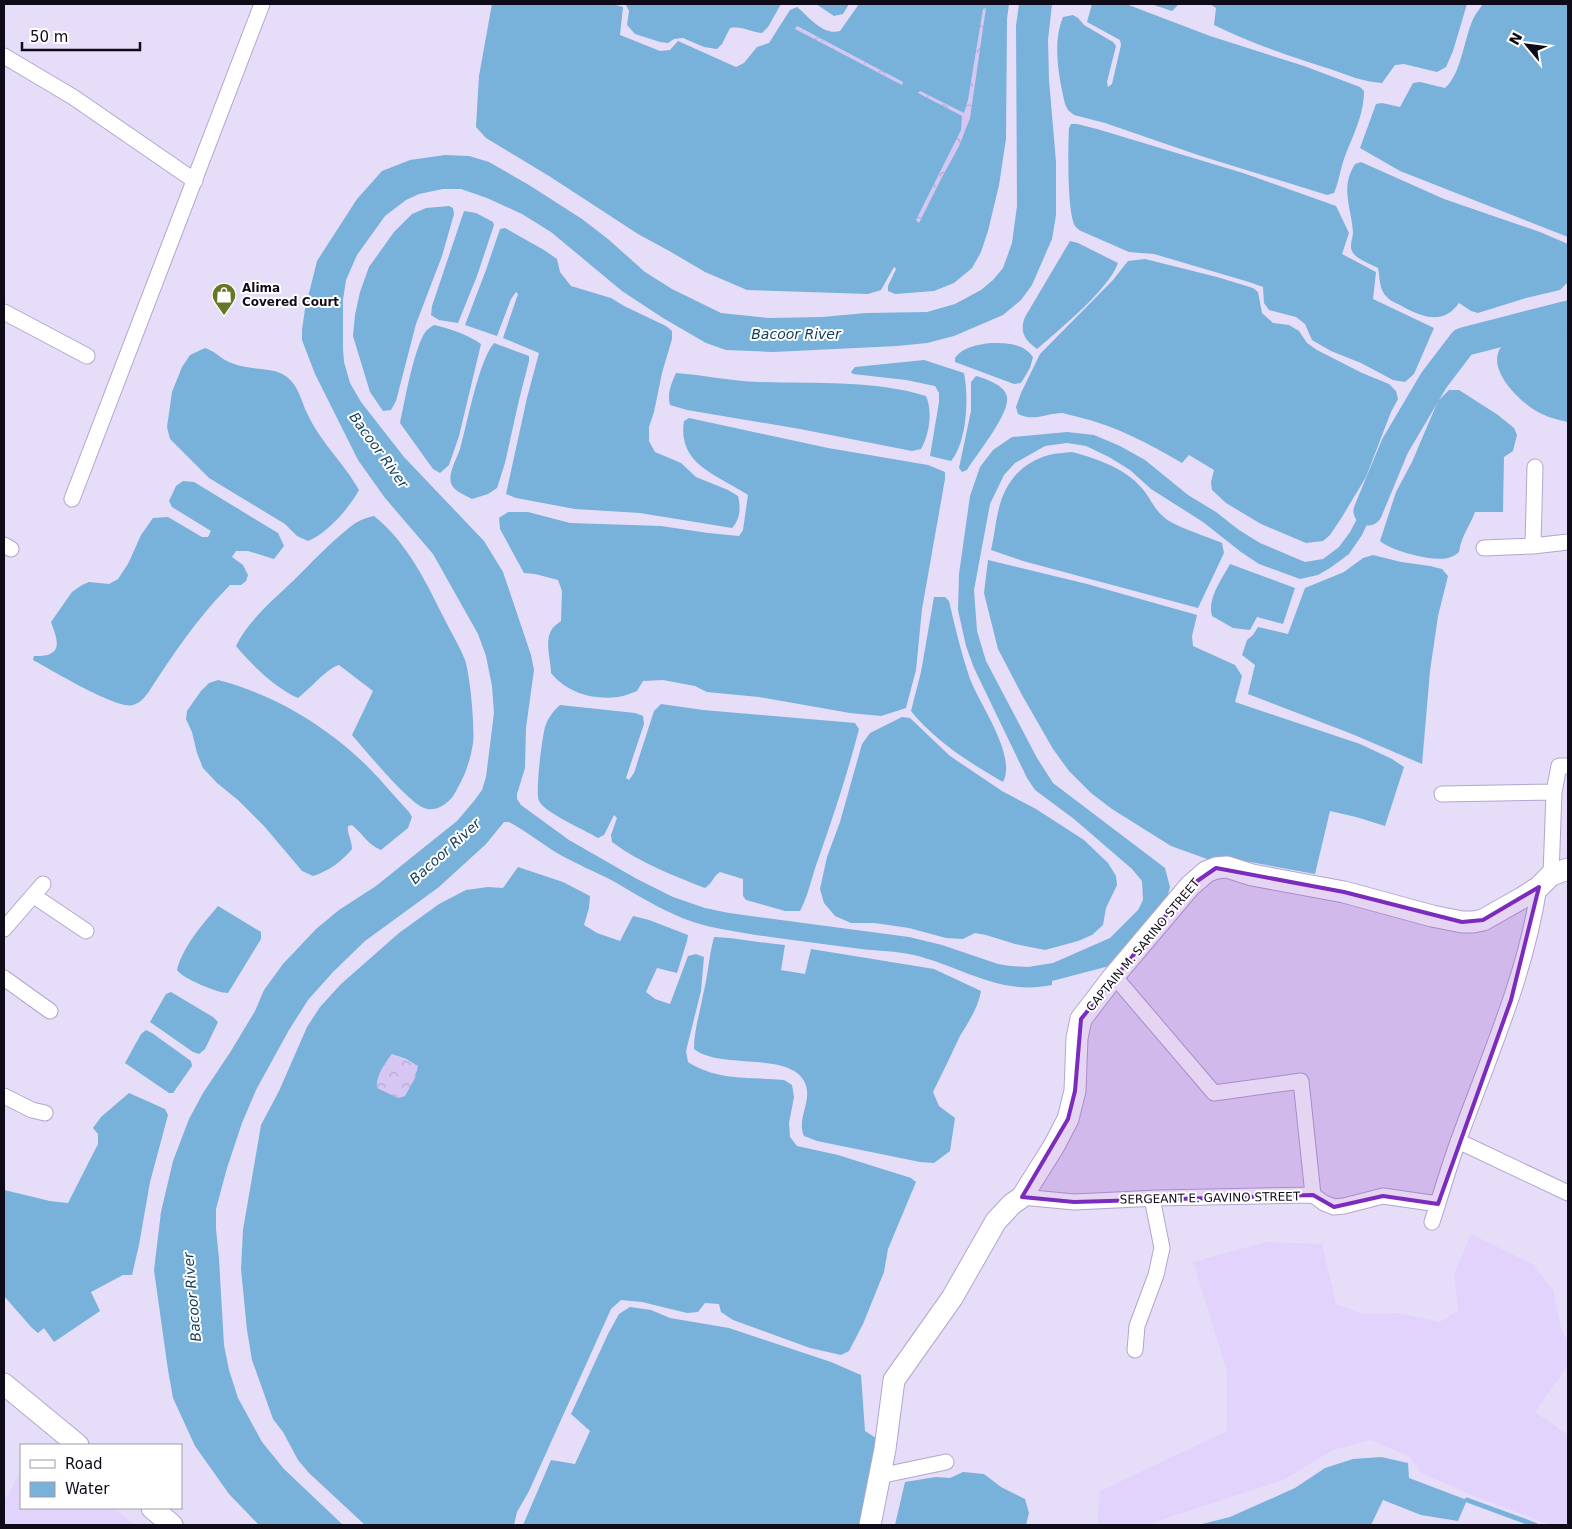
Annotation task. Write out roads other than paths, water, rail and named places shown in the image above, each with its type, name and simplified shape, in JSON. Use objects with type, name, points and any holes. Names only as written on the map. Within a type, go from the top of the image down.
[{"type":"street","points":[[72,499],[262,4]]},
{"type":"street","points":[[4,56],[73,97],[195,181]]},
{"type":"street","points":[[4,312],[87,356]]},
{"type":"street","points":[[1533,546],[1535,467]]},
{"type":"street","points":[[1484,548],[1568,542]]},
{"type":"street","points":[[1432,1222],[1458,1141],[1512,1000],[1534,918],[1553,877],[1554,792],[1559,766],[1568,766]]},
{"type":"street","points":[[1442,794],[1554,792]]},
{"type":"street","name":"CAPTAIN M. SARINO STREET","points":[[870,1525],[894,1380],[952,1298],[996,1221],[1012,1204],[1022,1197],[1054,1146],[1068,1119],[1075,1091],[1077,1038],[1081,1019],[1114,976],[1190,886],[1206,872],[1216,868],[1227,867],[1252,875],[1344,892],[1462,922],[1483,920],[1522,898],[1553,877]]},
{"type":"street","points":[[4,929],[38,890],[86,931]]},
{"type":"street","name":"SERGEANT E. GAVINO STREET","points":[[1022,1197],[1074,1202],[1152,1198],[1313,1195],[1301,1081],[1214,1093],[1114,976]]},
{"type":"street","points":[[4,978],[50,1011]]},
{"type":"street","points":[[4,1096],[32,1110],[45,1113]]},
{"type":"street","points":[[1458,1141],[1568,1193]]},
{"type":"street","points":[[1313,1195],[1334,1207],[1383,1196],[1438,1204]]},
{"type":"street","points":[[1135,1350],[1137,1326],[1156,1275],[1162,1248],[1152,1198]]},
{"type":"street","points":[[4,1384],[77,1444]]},
{"type":"street","points":[[879,1476],[946,1462]]},
{"type":"street","points":[[153,1509],[172,1525]]},
{"type":"water","points":[[492,4],[613,4],[623,7],[620,35],[660,51],[670,50],[678,41],[736,67],[744,63],[757,47],[769,43],[790,10],[797,7],[817,25],[834,32],[840,31],[859,4],[1009,4],[1007,19],[1006,139],[999,185],[988,231],[981,252],[972,268],[954,283],[934,291],[895,294],[888,291],[888,286],[896,269],[894,267],[881,290],[868,294],[747,290],[705,272],[638,234],[549,176],[486,138],[476,127],[479,76]],"holes":[[[986,8],[970,118],[959,146],[919,223],[916,220],[961,130],[962,116],[918,93],[920,91],[964,113],[968,100],[983,9]],[[797,26],[903,82],[902,85],[795,29]]]},
{"type":"water","points":[[624,4],[781,4],[768,27],[762,33],[730,28],[722,44],[717,49],[704,47],[683,38],[674,39],[668,43],[635,34],[627,25],[629,11]]},
{"type":"water","points":[[816,4],[849,4],[843,14],[834,16]]},
{"type":"water","name":"Bacoor River","points":[[1019,4],[1052,4],[1048,40],[1049,80],[1056,162],[1056,215],[1052,239],[1032,285],[1021,300],[1003,315],[954,336],[927,343],[897,346],[773,352],[726,350],[706,343],[622,291],[551,232],[522,214],[487,198],[461,189],[443,189],[419,194],[406,200],[385,216],[357,255],[346,280],[343,300],[344,362],[350,383],[361,402],[404,457],[484,541],[503,572],[531,655],[534,670],[526,728],[525,768],[517,799],[521,805],[569,840],[637,879],[673,897],[705,908],[729,913],[909,937],[1010,966],[1028,967],[1053,963],[1110,938],[1138,910],[1143,900],[1142,881],[1132,869],[1074,819],[1035,790],[1027,778],[974,668],[966,646],[958,610],[959,574],[970,496],[980,467],[993,450],[1012,437],[1067,432],[1094,435],[1120,446],[1145,460],[1188,495],[1260,543],[1305,562],[1323,559],[1339,547],[1350,532],[1365,504],[1377,473],[1388,479],[1362,535],[1349,554],[1330,568],[1318,575],[1300,579],[1259,564],[1203,522],[1151,489],[1130,470],[1086,446],[1067,443],[1045,446],[1015,463],[1004,475],[990,504],[974,590],[977,631],[986,661],[1037,758],[1053,783],[1165,868],[1170,887],[1167,898],[1113,965],[1052,981],[1052,985],[1015,987],[982,979],[914,955],[784,939],[707,926],[683,918],[571,861],[509,822],[504,822],[486,844],[439,887],[365,941],[308,1000],[289,1030],[256,1090],[242,1123],[216,1209],[224,1345],[229,1370],[238,1398],[262,1442],[284,1469],[343,1525],[259,1525],[229,1494],[195,1446],[173,1398],[154,1270],[161,1212],[173,1161],[189,1119],[203,1093],[255,1011],[264,990],[283,964],[316,929],[339,910],[376,886],[457,821],[482,790],[486,777],[494,713],[492,686],[486,656],[478,634],[433,554],[385,498],[358,460],[315,374],[302,340],[302,330],[305,309],[317,261],[357,199],[382,171],[410,160],[445,155],[469,156],[489,162],[529,185],[582,219],[645,272],[672,289],[721,313],[768,318],[822,317],[866,313],[927,312],[955,304],[981,290],[993,280],[1003,268],[1012,243],[1017,206],[1016,26]]},
{"type":"water","points":[[1092,4],[1126,4],[1210,36],[1304,66],[1360,87],[1364,91],[1362,109],[1334,193],[1327,195],[1201,156],[1105,123],[1074,115],[1065,104],[1059,72],[1057,49],[1063,17],[1073,15],[1084,25],[1113,42],[1116,46],[1107,82],[1108,87],[1112,84],[1121,45],[1120,40],[1087,22]]},
{"type":"water","points":[[1151,4],[1179,4],[1172,11]]},
{"type":"water","points":[[1210,4],[1467,4],[1453,51],[1446,67],[1437,72],[1404,64],[1395,65],[1382,83],[1356,78],[1301,60],[1228,32],[1214,25],[1216,8]]},
{"type":"water","points":[[1483,4],[1568,4],[1568,237],[1400,171],[1360,148],[1376,104],[1382,103],[1400,107],[1413,83],[1420,82],[1445,88],[1451,81],[1459,64],[1474,17]]},
{"type":"water","points":[[1071,124],[1097,129],[1243,173],[1336,206],[1349,233],[1342,254],[1376,272],[1373,299],[1434,328],[1414,374],[1405,382],[1393,380],[1361,363],[1331,351],[1312,340],[1305,324],[1296,317],[1269,310],[1264,303],[1263,287],[1154,254],[1129,252],[1080,230],[1075,226],[1072,219],[1069,194],[1069,128]]},
{"type":"water","points":[[1361,162],[1444,199],[1540,232],[1568,244],[1568,282],[1560,290],[1478,313],[1459,303],[1446,315],[1431,317],[1416,313],[1391,301],[1382,291],[1378,268],[1356,256],[1351,249],[1353,232],[1347,189],[1355,164]]},
{"type":"water","points":[[449,206],[453,208],[454,214],[442,256],[416,324],[396,401],[391,410],[383,411],[370,392],[353,336],[360,292],[369,267],[394,232],[412,214],[426,208]]},
{"type":"water","points":[[464,211],[476,213],[493,222],[494,225],[477,276],[458,323],[439,320],[431,315],[432,306]]},
{"type":"water","points":[[505,228],[557,259],[560,272],[571,286],[611,298],[666,326],[672,331],[672,339],[649,427],[649,441],[655,452],[681,463],[696,477],[738,496],[739,513],[737,521],[732,528],[640,513],[575,509],[516,498],[506,494],[539,353],[503,338],[518,294],[516,292],[511,299],[497,336],[465,325],[500,229]]},
{"type":"water","points":[[1070,241],[1078,243],[1118,263],[1105,285],[1094,297],[1037,349],[1024,335],[1023,322]]},
{"type":"water","points":[[1145,259],[1253,288],[1258,292],[1262,313],[1273,323],[1289,325],[1299,331],[1307,343],[1317,350],[1362,373],[1389,384],[1396,391],[1398,399],[1391,412],[1366,477],[1330,535],[1323,541],[1306,543],[1261,524],[1226,503],[1212,490],[1211,482],[1214,470],[1189,455],[1182,463],[1145,442],[1118,430],[1091,420],[1063,413],[1035,417],[1018,414],[1016,407],[1021,393],[1040,354],[1113,280],[1128,261]]},
{"type":"water","points":[[434,325],[459,332],[481,344],[459,436],[449,465],[440,473],[433,469],[400,423],[410,374],[418,347],[427,330]]},
{"type":"water","points":[[1568,325],[1568,422],[1542,414],[1516,395],[1502,376],[1497,356],[1501,347],[1545,328]]},
{"type":"water","points":[[494,343],[529,356],[529,361],[505,463],[497,488],[488,494],[472,499],[454,488],[450,479],[460,449],[478,377]]},
{"type":"water","points":[[990,343],[1019,346],[1033,357],[1030,368],[1021,383],[1014,384],[955,362],[958,354],[966,349]]},
{"type":"water","points":[[205,348],[232,363],[244,367],[278,372],[287,377],[297,389],[312,424],[359,490],[337,519],[316,537],[308,541],[297,536],[285,524],[209,478],[170,439],[167,427],[172,392],[182,367],[190,355]]},
{"type":"water","points":[[924,360],[964,373],[966,383],[965,419],[960,443],[951,461],[930,456],[939,402],[939,393],[935,386],[906,380],[853,374],[851,372],[855,367]]},
{"type":"water","points":[[676,373],[749,381],[864,385],[906,391],[926,396],[930,416],[928,430],[921,449],[912,451],[800,429],[687,410],[670,405],[670,389]]},
{"type":"water","points":[[976,376],[994,383],[1003,389],[1006,393],[1007,404],[992,434],[967,470],[962,472],[959,468],[971,411],[971,382]]},
{"type":"water","points":[[1449,390],[1459,390],[1498,415],[1514,428],[1517,435],[1513,451],[1504,457],[1503,512],[1475,512],[1459,552],[1454,556],[1442,559],[1403,552],[1380,541],[1396,492],[1412,462],[1438,401]]},
{"type":"water","points":[[689,418],[828,448],[928,465],[945,472],[922,609],[916,670],[906,708],[881,716],[850,713],[759,697],[707,692],[695,686],[663,680],[643,681],[637,691],[609,698],[581,694],[565,686],[551,673],[548,639],[552,629],[561,621],[562,591],[558,580],[524,573],[500,529],[499,518],[508,512],[528,512],[570,523],[661,526],[739,536],[743,530],[748,495],[702,467],[693,458],[687,448],[684,436],[684,421]]},
{"type":"water","points":[[1072,452],[1092,458],[1121,471],[1138,484],[1156,509],[1166,519],[1185,529],[1222,543],[1224,553],[1198,608],[1023,561],[991,550],[1004,492],[1015,476],[1030,463],[1039,459],[1052,454]]},
{"type":"water","points":[[183,481],[194,482],[278,533],[284,546],[274,559],[248,551],[236,551],[232,557],[243,565],[248,575],[246,581],[241,585],[230,585],[218,597],[186,636],[148,693],[142,700],[133,705],[125,705],[99,695],[33,660],[34,656],[48,655],[54,652],[57,644],[51,622],[72,592],[89,582],[109,584],[118,579],[128,564],[141,535],[153,518],[168,517],[202,537],[208,537],[211,531],[172,507],[169,501],[176,486]]},
{"type":"water","points":[[374,516],[397,539],[416,565],[458,645],[467,667],[473,726],[471,755],[455,793],[448,802],[434,809],[424,808],[408,796],[352,735],[373,691],[339,665],[324,674],[298,698],[264,675],[236,646],[247,628],[262,611],[328,546],[355,523]]},
{"type":"water","points":[[1373,555],[1442,569],[1448,576],[1438,616],[1430,671],[1422,764],[1352,734],[1248,694],[1255,665],[1242,655],[1247,640],[1258,627],[1288,634],[1305,588],[1344,572],[1363,558]]},
{"type":"water","points":[[988,560],[1087,584],[1197,615],[1192,636],[1193,646],[1235,665],[1242,676],[1235,702],[1360,744],[1392,759],[1404,767],[1385,826],[1330,811],[1315,874],[1250,862],[1207,859],[1171,846],[1112,809],[1091,793],[1069,771],[1053,749],[998,649],[984,593]]},
{"type":"water","points":[[1230,564],[1295,588],[1283,624],[1257,617],[1250,630],[1233,628],[1212,616],[1213,596]]},
{"type":"water","points":[[934,597],[945,597],[949,601],[970,679],[996,730],[1001,745],[1006,771],[1003,782],[942,742],[911,711],[921,672]]},
{"type":"water","points":[[218,680],[239,686],[279,703],[298,713],[335,738],[368,767],[409,812],[412,817],[408,828],[381,850],[369,842],[352,825],[348,826],[352,849],[344,858],[330,868],[313,876],[302,871],[264,826],[203,768],[186,719],[187,711],[209,683]]},
{"type":"water","points":[[661,704],[703,710],[855,723],[859,729],[850,761],[800,911],[785,911],[746,900],[743,896],[743,879],[720,872],[705,888],[668,873],[634,856],[612,842],[611,835],[617,818],[614,815],[604,835],[598,838],[549,811],[539,801],[538,777],[545,727],[551,715],[560,705],[635,713],[643,716],[644,724],[626,778],[629,780],[634,773],[654,711]]},
{"type":"water","points":[[902,717],[910,718],[950,756],[1002,791],[1036,809],[1084,840],[1108,863],[1116,876],[1117,885],[1106,908],[1103,925],[1092,935],[1045,950],[975,933],[963,939],[946,938],[909,928],[874,923],[851,923],[835,916],[824,903],[820,889],[827,857],[840,822],[862,744],[870,733]]},
{"type":"water","points":[[518,867],[563,882],[590,896],[584,925],[597,933],[620,941],[633,916],[688,935],[677,973],[657,968],[646,992],[655,999],[670,1004],[688,956],[696,954],[704,957],[701,991],[686,1051],[688,1062],[699,1068],[722,1075],[784,1080],[792,1085],[794,1097],[789,1123],[790,1137],[797,1146],[838,1155],[911,1178],[916,1182],[888,1249],[884,1272],[863,1324],[849,1351],[841,1355],[810,1348],[733,1320],[721,1312],[719,1304],[705,1303],[698,1312],[687,1313],[642,1302],[621,1300],[611,1309],[529,1491],[517,1512],[514,1525],[365,1525],[309,1473],[298,1460],[283,1432],[273,1419],[252,1360],[241,1269],[243,1230],[261,1125],[279,1091],[307,1027],[320,1007],[341,984],[399,933],[439,904],[466,890],[488,887],[503,888]],"holes":[[[392,1054],[418,1066],[415,1078],[405,1096],[398,1098],[377,1088],[379,1075]]]},
{"type":"water","points":[[218,906],[261,932],[261,939],[228,993],[201,985],[177,970],[189,944]]},
{"type":"water","points":[[714,937],[785,945],[781,970],[805,974],[811,949],[934,969],[981,991],[970,1020],[960,1036],[933,1092],[939,1106],[955,1118],[950,1151],[934,1163],[920,1162],[817,1141],[804,1136],[802,1123],[807,1090],[805,1083],[797,1073],[785,1067],[771,1064],[720,1059],[694,1049],[696,1028]]},
{"type":"water","points":[[171,992],[213,1017],[218,1022],[205,1049],[199,1054],[193,1052],[150,1022],[166,994]]},
{"type":"water","points":[[146,1030],[191,1061],[192,1066],[173,1093],[169,1093],[125,1063],[141,1034]]},
{"type":"water","points":[[129,1093],[165,1109],[168,1115],[150,1182],[132,1275],[123,1275],[91,1292],[100,1311],[54,1342],[44,1328],[38,1333],[32,1328],[4,1296],[4,1190],[50,1201],[68,1203],[98,1144],[98,1134],[93,1128],[101,1117]]},
{"type":"water","points":[[630,1307],[651,1310],[670,1318],[729,1328],[831,1362],[861,1375],[865,1431],[876,1438],[864,1525],[523,1525],[551,1460],[575,1464],[590,1431],[571,1414],[619,1314]]},
{"type":"water","points":[[1381,1457],[1408,1463],[1409,1478],[1467,1500],[1458,1521],[1421,1515],[1383,1500],[1371,1525],[1198,1525],[1230,1517],[1295,1488],[1325,1468],[1353,1459]]},
{"type":"water","points":[[963,1472],[984,1474],[1001,1487],[1025,1499],[1029,1513],[1026,1525],[895,1525],[905,1482],[936,1477],[950,1478]]},
{"type":"waterway","points":[[1368,511],[1395,446],[1434,380],[1463,342],[1568,315]]},
{"type":"waterway","points":[[1467,1500],[1535,1525]]},
{"type":"place","name":"Alima Covered Court","points":[[224,316]]}]
